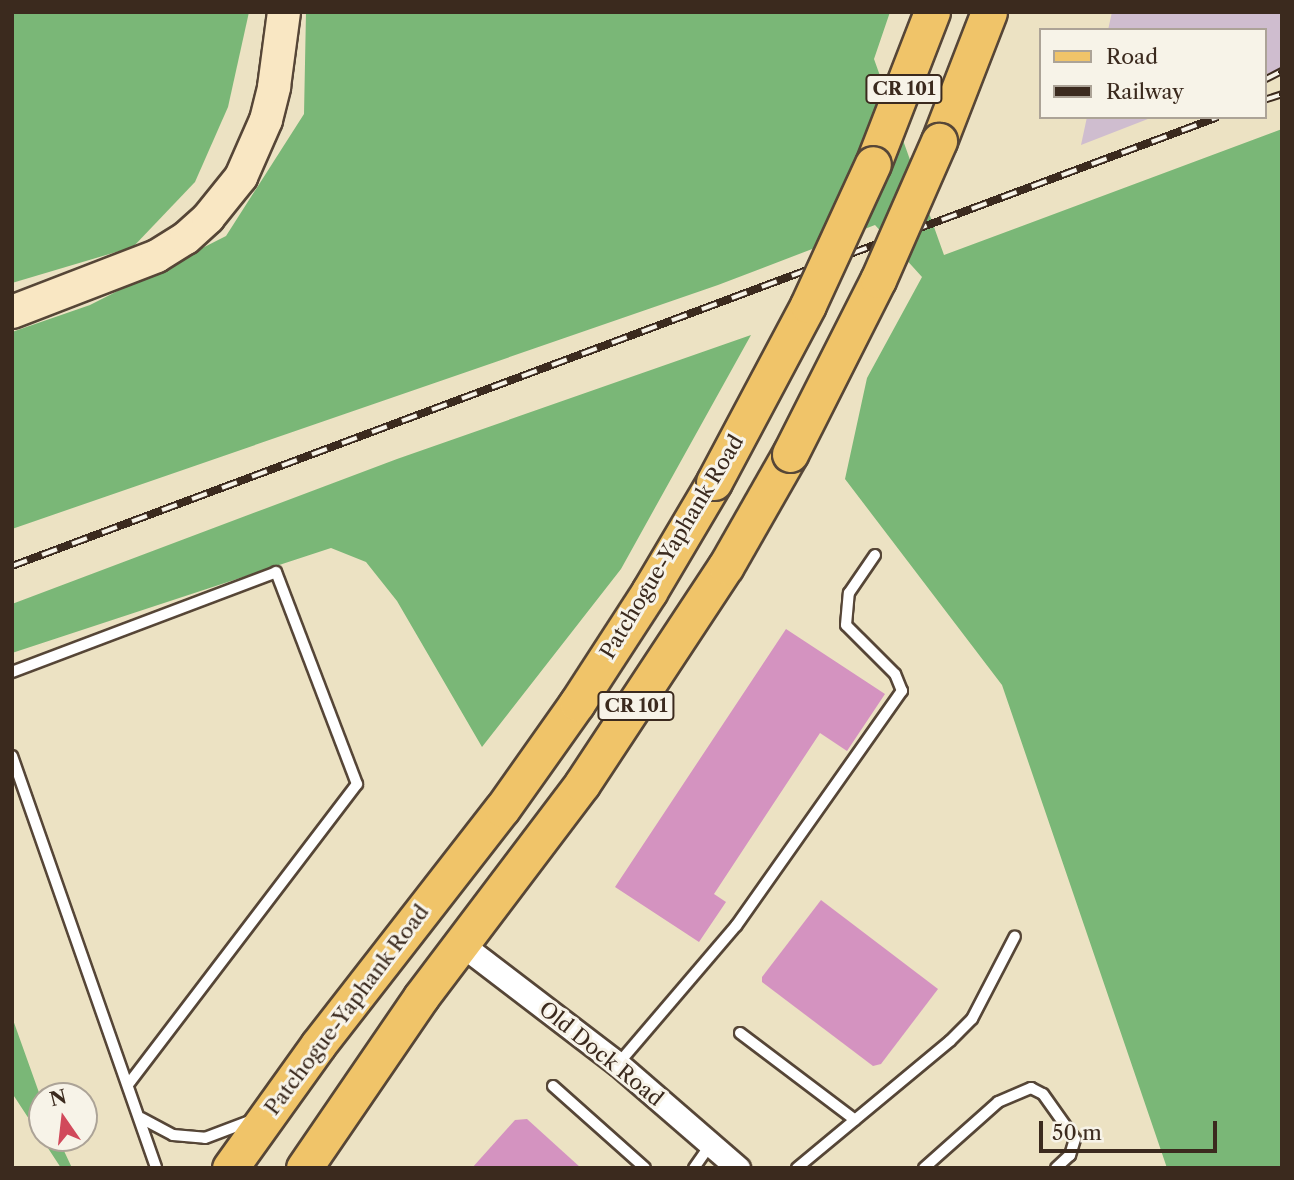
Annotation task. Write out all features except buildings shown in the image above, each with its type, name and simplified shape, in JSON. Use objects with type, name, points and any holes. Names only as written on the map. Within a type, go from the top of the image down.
[{"type":"main road","name":"Patchogue-Yaphank Road","points":[[230,1168],[267,1115],[532,766],[649,592],[714,482],[808,304],[873,164],[932,12]]},
{"type":"main road","name":"CR 101","points":[[303,1168],[352,1094],[461,943],[582,784],[648,688],[726,566],[790,454],[844,351],[939,141],[989,12]]},
{"type":"street","points":[[12,312],[157,256],[186,238],[208,218],[241,177],[266,120],[274,87],[284,12]]},
{"type":"street","name":"Old Dock Road","points":[[461,943],[618,1065],[738,1168]]},
{"type":"lane","points":[[618,1065],[736,926],[902,691],[895,674],[846,625],[849,593],[874,555]]},
{"type":"lane","points":[[12,672],[276,572],[357,784],[128,1085]]},
{"type":"lane","points":[[12,756],[141,1118],[156,1168]]},
{"type":"lane","points":[[797,1168],[950,1041],[972,1018],[1015,936]]},
{"type":"lane","points":[[740,1033],[855,1119]]},
{"type":"lane","points":[[553,1086],[645,1168]]},
{"type":"lane","points":[[925,1168],[998,1102],[1031,1088],[1043,1094],[1075,1139],[1070,1155],[1056,1168]]},
{"type":"lane","points":[[141,1118],[173,1135],[205,1138],[267,1115]]},
{"type":"lane","points":[[694,1168],[711,1144]]},
{"type":"shaded area","points":[[1112,12],[1282,12],[1282,68],[1266,74],[1266,28],[1108,28]]},
{"type":"shaded area","points":[[1087,119],[1148,119],[1081,145]]},
{"type":"green space","points":[[12,12],[249,12],[228,107],[195,182],[133,247],[12,283]]},
{"type":"green space","points":[[306,12],[890,12],[874,59],[944,255],[1282,129],[1282,1168],[1167,1168],[1002,685],[845,479],[867,378],[922,277],[875,225],[718,285],[12,529],[12,332],[90,305],[226,236],[304,114]]},
{"type":"green space","points":[[751,335],[621,569],[482,747],[397,601],[366,562],[331,548],[12,653],[12,604],[397,459]]},
{"type":"green space","points":[[12,1017],[35,1082],[28,1082],[28,1117],[12,1093]]},
{"type":"green space","points":[[51,1152],[65,1152],[72,1168],[61,1168]]},
{"type":"railway","points":[[1266,79],[1282,71]]},
{"type":"railway","points":[[1266,99],[1282,94]]},
{"type":"railway","points":[[12,566],[1213,119]]}]
